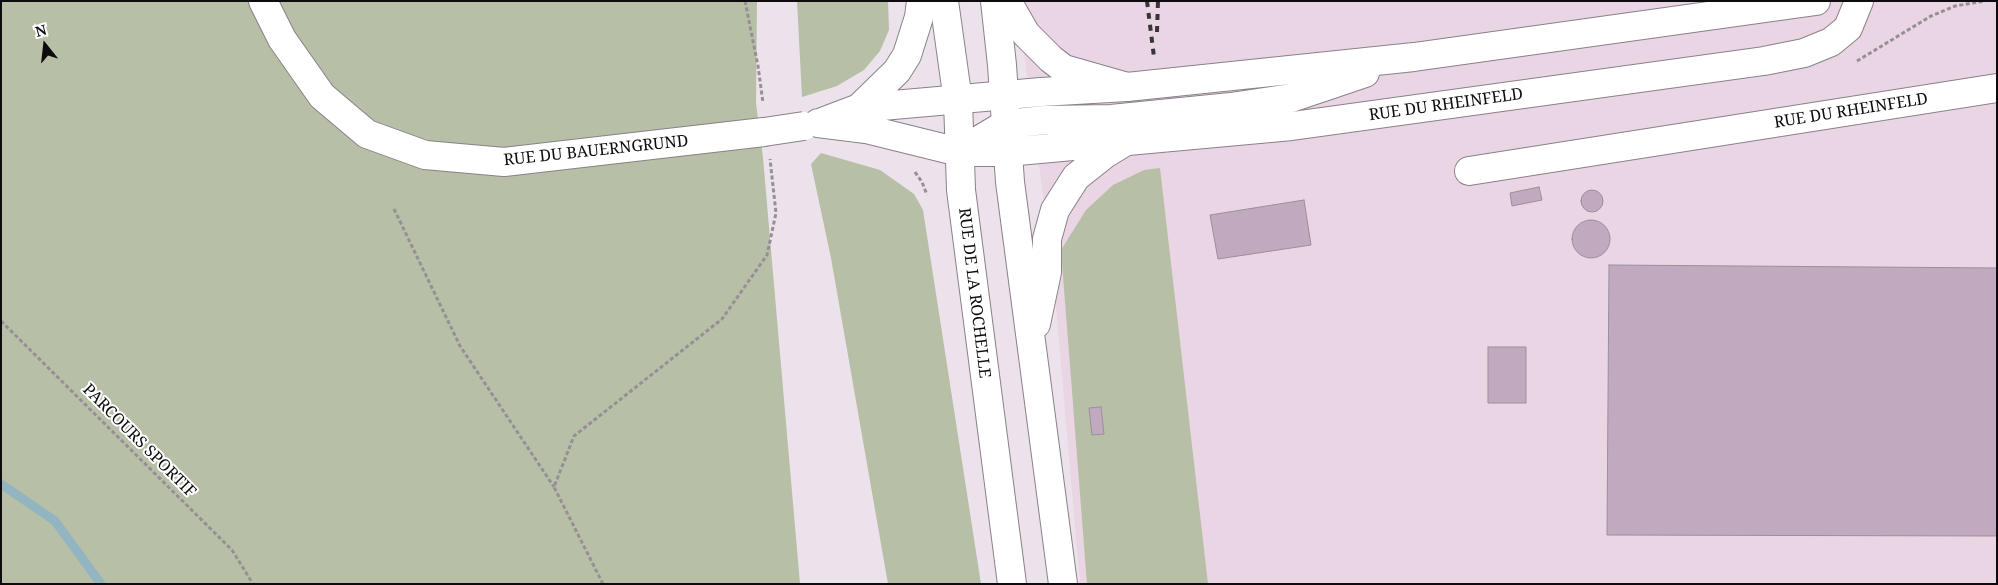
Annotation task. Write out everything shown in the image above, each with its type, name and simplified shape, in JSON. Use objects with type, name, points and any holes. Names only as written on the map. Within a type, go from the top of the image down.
[{"type":"street","name":"RUE DU BAUERNGRUND","points":[[263,1],[282,39],[322,96],[367,134],[425,155],[504,162],[767,143],[859,108],[958,101]]},
{"type":"street","points":[[859,108],[897,71],[907,55],[916,27],[921,1]]},
{"type":"street","name":"RUE DE LA ROCHELLE","points":[[944,1],[958,101],[960,190],[1012,584]]},
{"type":"street","points":[[995,1],[1004,96],[1006,152],[1063,584]]},
{"type":"street","points":[[1007,1],[1026,34],[1064,69],[1127,88]]},
{"type":"street","points":[[1681,19],[1707,1]]},
{"type":"street","points":[[958,101],[1127,88],[1414,57],[1816,1]]},
{"type":"street","name":"RUE DU RHEINFELD","points":[[1006,152],[1123,143],[1292,126],[1764,61],[1804,53],[1832,42],[1848,28],[1859,1]]},
{"type":"street","points":[[959,152],[1006,124],[1136,117],[1291,98],[1414,57]]},
{"type":"street","name":"RUE DU RHEINFELD","points":[[1469,171],[1997,88]]},
{"type":"street","name":"RUE DU BAUERNGRUND","points":[[811,125],[866,129],[959,152],[1006,152]]},
{"type":"street","points":[[1032,345],[1047,272],[1047,239],[1055,210],[1076,178],[1104,154],[1123,143]]},
{"type":"path","points":[[745,1],[758,66],[763,105]]},
{"type":"path","points":[[554,487],[574,436],[722,318],[767,255],[776,213],[767,143]]},
{"type":"path","points":[[394,209],[460,346],[554,487],[603,584]]},
{"type":"path","name":"PARCOURS SPORTIF","points":[[1,322],[232,550],[253,584]]},
{"type":"shaded area","points":[[1017,1],[1997,1],[1997,584],[1080,584],[1052,261]]},
{"type":"green space","points":[[1,1],[757,1],[756,103],[763,158],[800,584],[1,584]]},
{"type":"green space","points":[[797,1],[888,1],[889,30],[880,51],[864,70],[837,86],[802,97]]},
{"type":"green space","points":[[821,153],[880,170],[914,194],[923,210],[981,584],[888,584],[831,258],[811,164]]},
{"type":"green space","points":[[1160,168],[1208,584],[1087,584],[1061,250],[1086,210],[1113,185],[1144,170]]},
{"type":"building","points":[[1539,187],[1542,200],[1512,206],[1510,193]]},
{"type":"building","points":[[1592,190],[1600,193],[1603,201],[1600,209],[1592,212],[1584,209],[1581,201],[1584,193]]},
{"type":"building","points":[[1304,200],[1311,245],[1218,259],[1210,215]]},
{"type":"building","points":[[1591,220],[1605,225],[1610,239],[1605,253],[1591,258],[1577,253],[1572,239],[1577,225]]},
{"type":"building","points":[[1609,265],[1997,268],[1997,536],[1607,535]]},
{"type":"building","points":[[1488,347],[1526,347],[1526,403],[1488,403]]},
{"type":"building","points":[[1101,407],[1104,434],[1092,435],[1089,408]]},
{"type":"waterway","points":[[1,484],[55,521],[101,584]]},
{"type":"railway","points":[[1147,1],[1154,57]]},
{"type":"railway","points":[[1157,32],[1158,1]]}]
